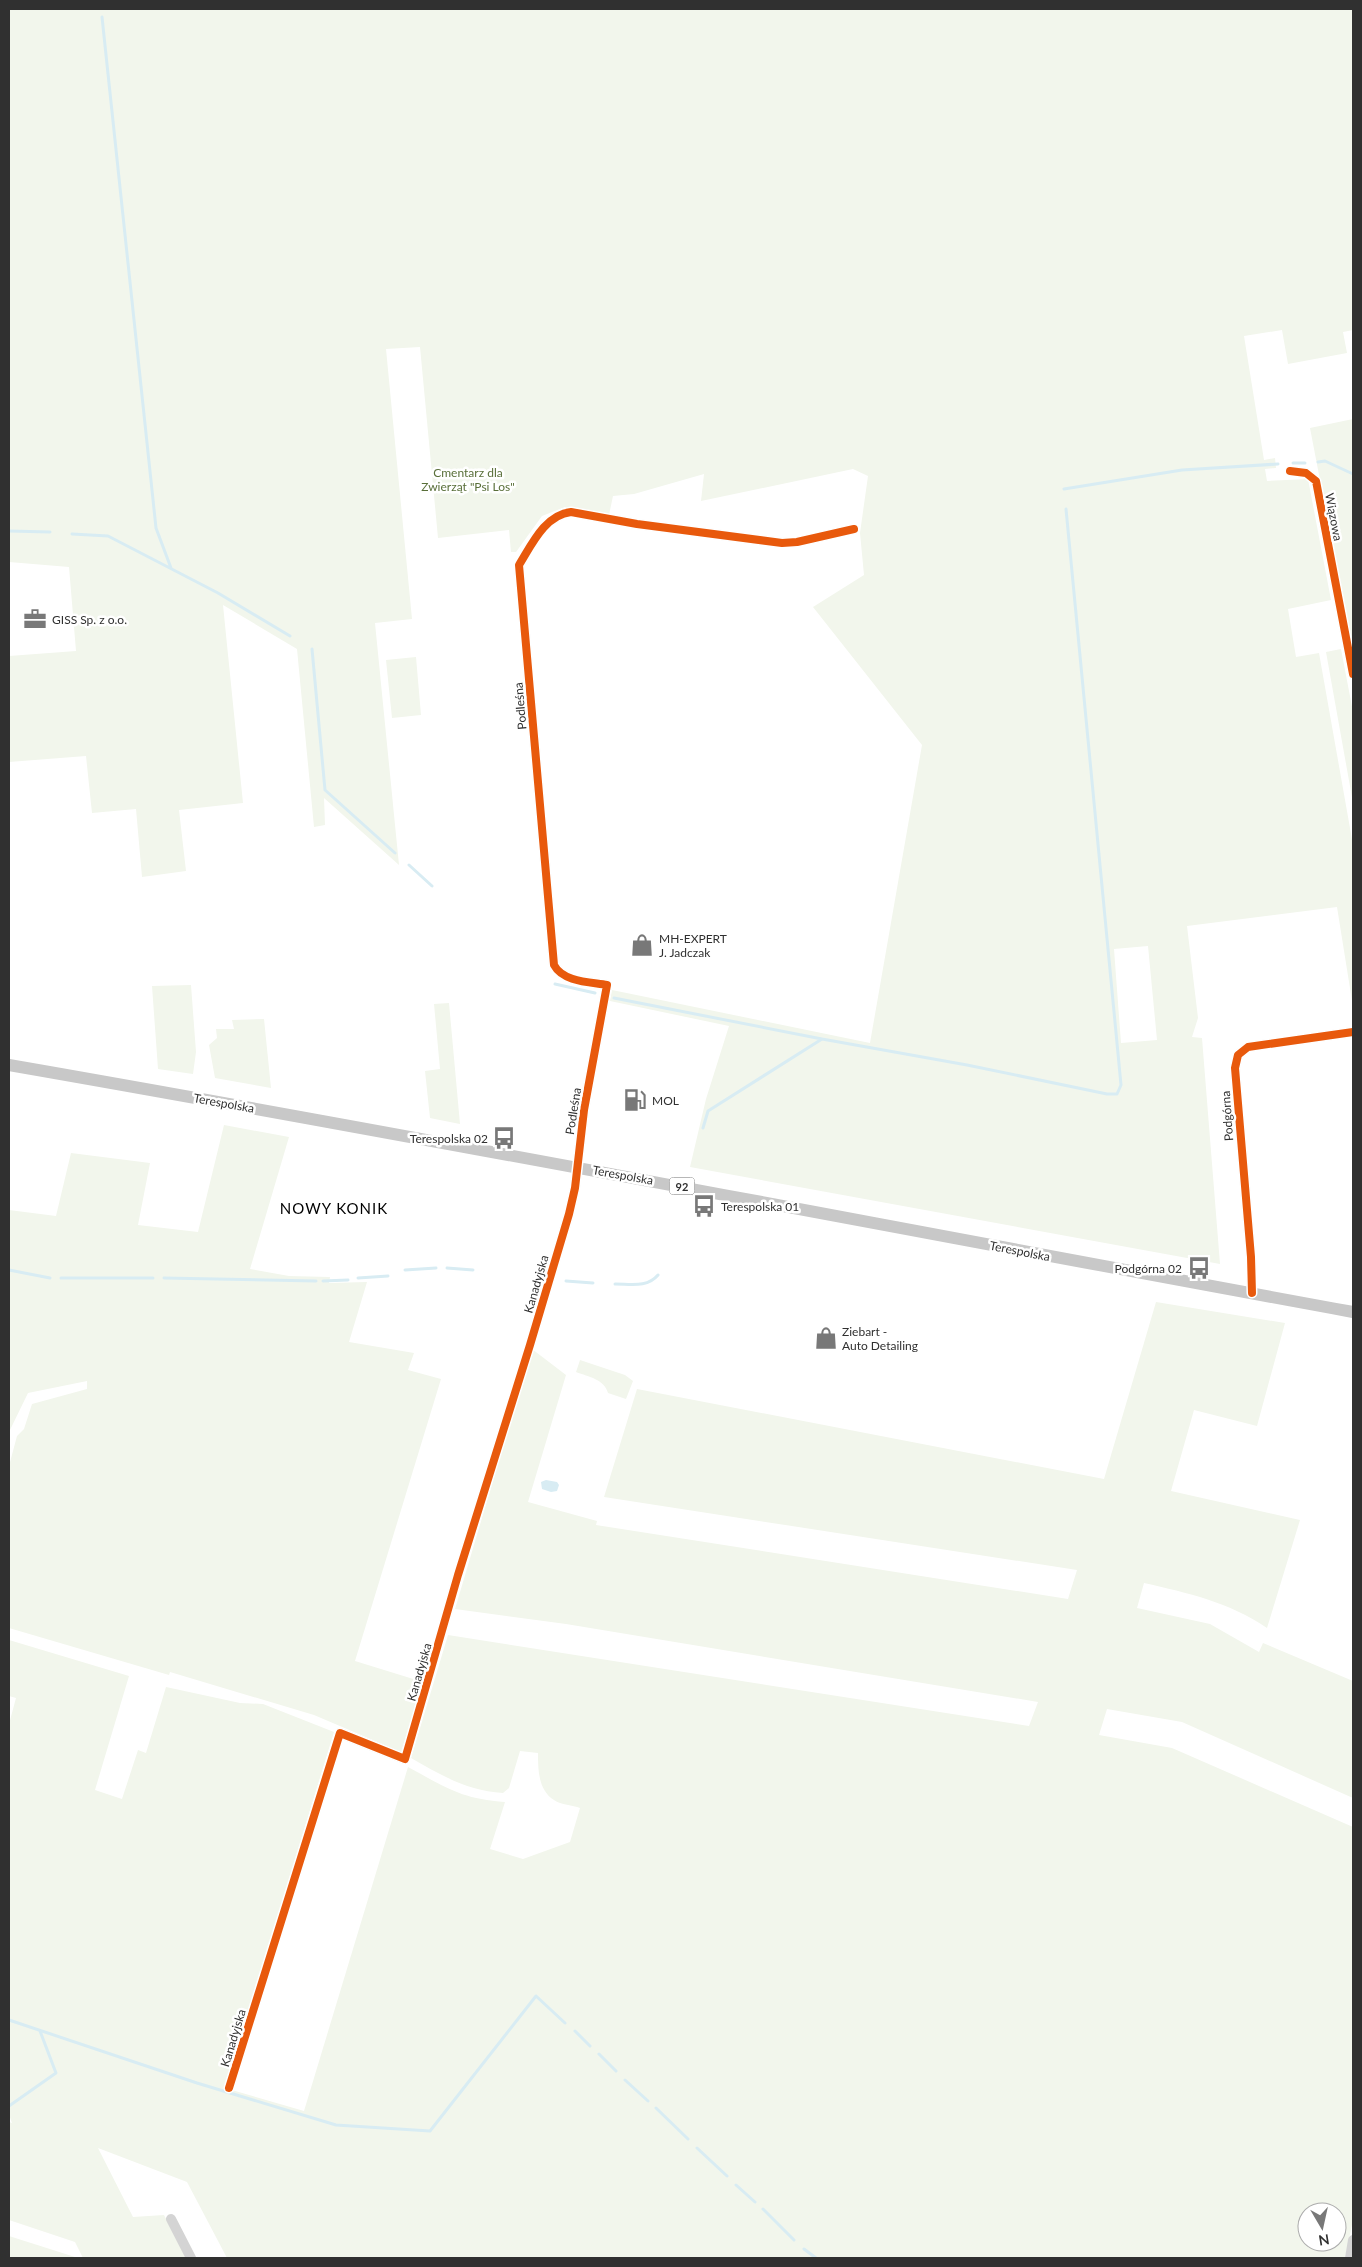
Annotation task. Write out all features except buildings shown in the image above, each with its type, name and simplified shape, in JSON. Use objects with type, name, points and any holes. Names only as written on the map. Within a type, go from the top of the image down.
[{"type":"main road","name":"Terespolska","points":[[9,1065],[577,1167],[1353,1312]]},
{"type":"street","name":"Wiązowa","points":[[1290,471],[1306,473],[1316,481],[1353,674]]},
{"type":"street","name":"Podleśna","points":[[577,1167],[584,1110],[607,985],[565,977],[554,966],[519,565],[544,527],[562,513],[571,512],[636,524],[782,543],[797,542],[854,529]]},
{"type":"street","name":"Podgórna","points":[[1252,1293],[1251,1257],[1235,1068],[1238,1055],[1248,1047],[1353,1032]]},
{"type":"street","name":"Kanadyjska","points":[[229,2088],[340,1733],[405,1759],[458,1576],[569,1214],[577,1167]]},
{"type":"street","points":[[171,2219],[191,2258]]},
{"type":"street","points":[[1350,2258],[1353,2240]]},
{"type":"green space","name":"Cmentarz dla Zwierząt \"Psi Los\"","points":[[9,9],[1353,9],[1353,330],[1343,332],[1347,353],[1288,364],[1282,330],[1244,336],[1264,460],[1275,458],[1276,468],[1265,469],[1267,481],[1308,479],[1331,600],[1288,609],[1296,657],[1319,653],[1353,845],[1353,1007],[1337,907],[1187,926],[1198,1018],[1192,1037],[1202,1038],[1220,1264],[690,1167],[706,1099],[729,1026],[610,1001],[612,990],[870,1043],[922,745],[813,607],[864,575],[860,533],[868,476],[853,469],[701,501],[704,474],[634,494],[613,496],[609,515],[565,507],[542,516],[516,552],[511,552],[509,530],[438,538],[420,347],[386,349],[412,619],[375,623],[399,865],[324,798],[325,825],[314,827],[297,649],[223,605],[243,803],[179,810],[186,871],[142,877],[136,809],[92,813],[86,756],[9,762],[9,656],[76,651],[69,567],[9,562]],"holes":[[[1148,946],[1157,1040],[1121,1043],[1114,949]]]},
{"type":"green space","points":[[1353,419],[1353,652],[1310,428]]},
{"type":"green space","points":[[1341,649],[1353,712],[1353,803],[1326,652]]},
{"type":"green space","points":[[416,657],[421,715],[392,718],[386,660]]},
{"type":"green space","points":[[191,985],[196,1052],[193,1074],[158,1069],[152,986]]},
{"type":"green space","points":[[449,1003],[460,1124],[430,1118],[425,1071],[440,1069],[434,1004]]},
{"type":"green space","points":[[264,1019],[271,1088],[215,1078],[209,1045],[217,1038],[216,1029],[234,1029],[232,1020]]},
{"type":"green space","points":[[224,1125],[289,1137],[250,1269],[289,1276],[330,1277],[329,1283],[367,1282],[349,1342],[414,1353],[408,1370],[441,1379],[355,1661],[423,1682],[401,1752],[314,1715],[170,1672],[169,1675],[9,1628],[9,1466],[17,1436],[24,1429],[32,1404],[87,1389],[87,1381],[28,1393],[9,1432],[9,1210],[56,1216],[71,1153],[150,1163],[138,1225],[198,1232]]},
{"type":"green space","points":[[1156,1302],[1285,1323],[1257,1426],[1194,1410],[1171,1491],[1300,1520],[1267,1628],[1238,1611],[1223,1605],[1144,1583],[1137,1608],[1210,1624],[1259,1652],[1263,1643],[1353,1681],[1353,1798],[1182,1722],[1107,1709],[1099,1735],[1172,1748],[1353,1827],[1353,2220],[1347,2248],[1347,2202],[1297,2202],[1297,2252],[1346,2252],[1345,2258],[227,2258],[187,2182],[98,2148],[133,2217],[164,2215],[186,2258],[83,2258],[75,2242],[9,2220],[9,2122],[12,2123],[9,2115],[9,1724],[16,1698],[9,1696],[9,1640],[129,1676],[95,1790],[122,1799],[138,1750],[146,1753],[166,1687],[240,1703],[263,1704],[334,1732],[225,2088],[304,2111],[408,1767],[443,1786],[465,1795],[505,1802],[490,1849],[523,1859],[570,1842],[580,1808],[557,1802],[545,1791],[540,1779],[538,1753],[520,1751],[509,1788],[503,1793],[466,1786],[411,1758],[448,1635],[1029,1726],[1038,1702],[566,1624],[455,1609],[532,1349],[566,1375],[528,1502],[597,1521],[596,1525],[1068,1599],[1077,1570],[604,1497],[637,1389],[1104,1479]]},
{"type":"green space","points":[[580,1360],[625,1375],[633,1381],[626,1399],[608,1393],[600,1382],[576,1372]]},
{"type":"green space","points":[[9,2236],[75,2257],[77,2258],[9,2258]]},
{"type":"shaded area","points":[[546,1480],[557,1482],[559,1485],[557,1491],[551,1492],[542,1489],[541,1482]]},
{"type":"waterway","points":[[102,17],[156,528],[171,568]]},
{"type":"waterway","points":[[1318,462],[1325,461],[1353,474]]},
{"type":"waterway","points":[[1293,463],[1305,463]]},
{"type":"waterway","points":[[1064,489],[1182,470],[1278,464]]},
{"type":"waterway","points":[[703,1128],[708,1111],[822,1039],[967,1065],[1107,1094],[1117,1094],[1121,1085],[1066,509]]},
{"type":"waterway","points":[[9,531],[50,532]]},
{"type":"waterway","points":[[72,534],[108,536],[218,593],[290,636]]},
{"type":"waterway","points":[[312,649],[325,790],[395,853]]},
{"type":"waterway","points":[[409,865],[432,886]]},
{"type":"waterway","points":[[555,984],[595,993]]},
{"type":"waterway","points":[[614,998],[822,1039]]},
{"type":"waterway","points":[[405,1270],[436,1268]]},
{"type":"waterway","points":[[447,1268],[473,1270]]},
{"type":"waterway","points":[[9,1270],[50,1278]]},
{"type":"waterway","points":[[615,1284],[644,1284],[658,1275]]},
{"type":"waterway","points":[[358,1278],[388,1276]]},
{"type":"waterway","points":[[61,1278],[153,1278]]},
{"type":"waterway","points":[[164,1278],[316,1281]]},
{"type":"waterway","points":[[323,1281],[348,1280]]},
{"type":"waterway","points":[[566,1281],[593,1283]]},
{"type":"waterway","points":[[9,2020],[197,2083],[336,2125],[430,2131],[536,1996],[565,2023]]},
{"type":"waterway","points":[[9,2106],[56,2073],[40,2031]]},
{"type":"waterway","points":[[575,2031],[590,2046]]},
{"type":"waterway","points":[[599,2054],[616,2071]]},
{"type":"waterway","points":[[625,2080],[648,2101]]},
{"type":"waterway","points":[[656,2108],[688,2139]]},
{"type":"waterway","points":[[697,2148],[727,2176]]},
{"type":"waterway","points":[[736,2185],[755,2202]]},
{"type":"waterway","points":[[763,2209],[794,2240]]},
{"type":"waterway","points":[[804,2249],[816,2258]]},
{"type":"cycle path","points":[[1290,471],[1306,473],[1316,481],[1353,674]]},
{"type":"cycle path","points":[[229,2088],[340,1733],[405,1759],[458,1575],[530,1345],[575,1188],[584,1110],[607,985],[570,978],[558,971],[554,965],[519,565],[540,532],[554,519],[562,514],[571,512],[637,524],[782,543],[797,542],[854,529]]},
{"type":"cycle path","points":[[1252,1293],[1251,1257],[1235,1068],[1238,1055],[1248,1047],[1353,1032]]},
{"type":"place","name":"GISS Sp. z o.o.","points":[[35,619]]},
{"type":"place","name":"MH-EXPERT J. Jadczak","points":[[642,945]]},
{"type":"place","name":"MOL","points":[[635,1100]]},
{"type":"place","name":"Terespolska 02","points":[[504,1138]]},
{"type":"place","name":"Terespolska 01","points":[[704,1206]]},
{"type":"place","name":"Podgórna 02","points":[[1199,1268]]},
{"type":"place","name":"Ziebart - Auto Detailing","points":[[826,1338]]},
{"type":"district","name":"NOWY KONIK","points":[[334,1208]]}]
